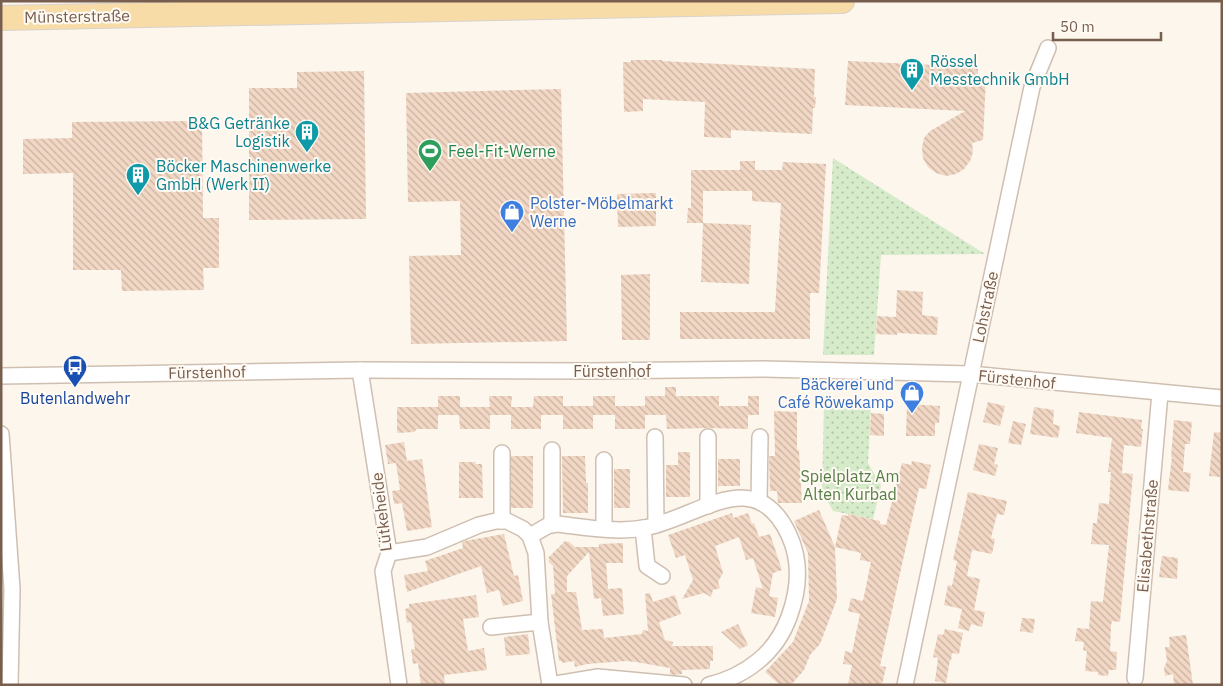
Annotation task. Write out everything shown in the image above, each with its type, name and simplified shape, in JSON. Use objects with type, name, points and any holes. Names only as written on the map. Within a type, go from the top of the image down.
[{"type":"main road","name":"Münsterstraße","points":[[1,18],[842,1]]},
{"type":"street","name":"Lohstraße","points":[[905,685],[1032,87],[1048,48]]},
{"type":"street","name":"Fürstenhof","points":[[1,376],[360,370],[591,371],[764,369],[970,374],[1222,398]]},
{"type":"street","name":"Lütkeheide","points":[[360,370],[389,553],[383,572],[399,685]]},
{"type":"street","name":"Elisabethstraße","points":[[1135,678],[1160,393]]},
{"type":"street","points":[[1,434],[12,590],[10,685]]},
{"type":"street","points":[[655,437],[647,566],[662,576]]},
{"type":"street","points":[[708,437],[708,506]]},
{"type":"street","points":[[759,500],[760,437]]},
{"type":"street","points":[[552,450],[552,525]]},
{"type":"street","points":[[502,453],[502,521]]},
{"type":"street","points":[[604,460],[604,528]]},
{"type":"street","points":[[530,536],[552,525],[604,528],[650,526],[732,498],[759,500],[778,515],[791,540],[798,568],[792,608],[779,638],[758,662],[732,678],[709,685]]},
{"type":"street","points":[[389,553],[427,548],[479,525],[502,521],[515,525],[530,536],[536,553],[540,622],[550,685],[599,681],[684,685]]},
{"type":"street","points":[[491,627],[540,622]]},
{"type":"green space","points":[[833,158],[985,254],[881,255],[874,355],[823,355]]},
{"type":"green space","name":"Spielplatz Am Alten Kurbad","points":[[824,404],[871,405],[868,463],[881,486],[873,519],[833,511],[822,491]]},
{"type":"building","points":[[631,60],[662,60],[815,69],[814,97],[816,97],[815,108],[813,108],[812,134],[731,130],[731,138],[704,137],[705,102],[643,99],[643,111],[624,112],[623,62],[631,62]]},
{"type":"building","name":"Rössel Messtechnik GmbH","points":[[848,61],[978,67],[978,78],[986,78],[983,140],[972,143],[973,152],[970,161],[964,169],[956,174],[946,176],[936,173],[928,167],[923,158],[922,148],[924,138],[930,131],[965,111],[845,105]]},
{"type":"building","name":"B&G Getränke Logistik","points":[[364,71],[366,219],[249,220],[249,88],[297,88],[297,72]]},
{"type":"building","name":"Polster-Möbelmarkt Werne","points":[[561,89],[567,341],[411,344],[409,256],[461,255],[460,201],[408,202],[406,93]]},
{"type":"building","name":"Böcker Maschinenwerke GmbH (Werk II)","points":[[202,121],[203,218],[219,218],[219,268],[203,268],[204,290],[122,291],[121,270],[73,270],[73,173],[23,174],[23,139],[72,138],[72,122]]},
{"type":"building","points":[[740,161],[755,161],[755,170],[782,170],[783,162],[826,164],[819,293],[810,293],[810,339],[680,339],[680,312],[775,312],[781,203],[752,201],[752,191],[703,191],[703,223],[687,223],[688,208],[691,208],[691,170],[740,170]]},
{"type":"building","points":[[656,193],[656,226],[618,227],[617,194]]},
{"type":"building","points":[[703,223],[751,225],[749,284],[701,282]]},
{"type":"building","points":[[650,274],[650,340],[622,340],[621,275]]},
{"type":"building","points":[[897,290],[923,292],[922,315],[938,317],[937,335],[876,334],[877,316],[896,317]]},
{"type":"building","points":[[665,387],[676,387],[676,396],[719,396],[719,406],[748,406],[748,396],[759,396],[759,415],[748,415],[748,429],[667,429],[666,415],[645,415],[645,429],[615,429],[615,415],[593,415],[593,429],[563,429],[563,415],[541,415],[541,429],[511,429],[511,415],[490,415],[490,429],[460,429],[459,415],[438,415],[438,429],[417,429],[414,432],[397,433],[397,407],[438,407],[438,396],[460,396],[460,407],[490,407],[489,396],[512,396],[511,407],[533,407],[534,396],[563,396],[563,406],[593,406],[593,396],[615,396],[615,406],[645,406],[645,396],[665,396]]},
{"type":"building","points":[[988,402],[1005,406],[1000,426],[983,422]]},
{"type":"building","points":[[907,404],[940,406],[939,423],[935,423],[935,436],[906,436]]},
{"type":"building","points":[[1034,407],[1054,410],[1053,424],[1060,426],[1058,438],[1030,434]]},
{"type":"building","points":[[774,411],[797,412],[797,450],[799,450],[802,503],[778,503],[777,491],[770,491],[769,456],[775,456]]},
{"type":"building","points":[[1079,412],[1142,420],[1141,429],[1143,429],[1141,447],[1124,445],[1122,473],[1133,474],[1120,622],[1112,621],[1111,625],[1110,651],[1117,652],[1116,670],[1109,670],[1108,676],[1098,675],[1098,672],[1085,671],[1087,651],[1083,650],[1084,642],[1075,641],[1077,628],[1089,629],[1091,601],[1103,602],[1109,545],[1091,544],[1093,523],[1097,523],[1099,503],[1109,504],[1111,472],[1108,472],[1112,438],[1076,433]]},
{"type":"building","points":[[871,413],[884,414],[884,436],[870,435]]},
{"type":"building","points":[[1174,420],[1192,422],[1190,444],[1185,444],[1183,472],[1191,473],[1189,492],[1168,490]]},
{"type":"building","points":[[1013,421],[1026,424],[1021,445],[1008,443]]},
{"type":"building","points":[[1214,432],[1222,433],[1220,477],[1209,476]]},
{"type":"building","points":[[404,442],[407,461],[422,459],[432,527],[407,531],[402,503],[394,504],[392,491],[400,490],[398,476],[396,463],[388,464],[385,445]]},
{"type":"building","points":[[979,444],[998,448],[994,464],[998,465],[995,476],[973,470]]},
{"type":"building","points":[[678,452],[690,452],[690,497],[666,497],[666,465],[678,465]]},
{"type":"building","points":[[511,456],[533,456],[533,508],[511,508]]},
{"type":"building","points":[[562,456],[585,456],[586,483],[588,483],[588,513],[563,513]]},
{"type":"building","points":[[718,459],[740,459],[740,486],[718,486]]},
{"type":"building","points":[[912,461],[931,465],[926,489],[919,488],[880,666],[886,667],[882,685],[848,685],[852,665],[843,664],[845,651],[852,653],[860,614],[848,611],[851,598],[863,601],[871,562],[860,560],[861,553],[835,547],[842,515],[848,516],[848,514],[880,521],[880,524],[886,525],[902,463],[911,465]]},
{"type":"building","points":[[459,462],[482,464],[483,498],[459,498]]},
{"type":"building","points":[[614,469],[630,469],[630,508],[614,508]]},
{"type":"building","points":[[968,492],[1007,501],[1004,515],[997,514],[991,538],[995,539],[992,554],[972,550],[967,576],[980,579],[974,610],[985,612],[982,627],[971,624],[969,631],[958,628],[962,609],[944,605],[948,585],[952,586],[957,561],[953,560]]},
{"type":"building","points":[[819,510],[835,547],[837,599],[820,644],[810,655],[804,670],[791,685],[780,685],[765,672],[793,642],[809,601],[808,553],[794,521]]},
{"type":"building","points":[[732,513],[733,518],[748,513],[759,537],[770,534],[782,570],[773,573],[769,596],[778,598],[775,617],[751,613],[756,587],[763,589],[753,558],[746,560],[739,537],[715,546],[723,573],[718,582],[720,588],[713,590],[711,597],[704,593],[682,599],[693,580],[685,555],[676,558],[668,535]]},
{"type":"building","points":[[504,534],[514,576],[518,575],[523,601],[503,606],[499,590],[487,593],[481,566],[407,592],[404,575],[428,571],[425,561],[463,548],[462,542]]},
{"type":"building","points":[[565,541],[568,541],[575,547],[599,547],[599,544],[623,543],[623,563],[606,563],[608,589],[622,588],[624,614],[603,616],[601,598],[594,599],[589,552],[567,576],[567,592],[576,592],[582,630],[603,629],[604,638],[642,634],[643,630],[648,631],[645,594],[650,593],[653,602],[675,595],[681,614],[659,622],[665,640],[673,642],[672,646],[713,646],[713,661],[710,661],[710,669],[682,670],[682,674],[673,675],[670,674],[670,668],[636,662],[587,664],[575,667],[574,661],[562,663],[562,661],[559,661],[551,594],[555,594],[553,566],[548,561],[550,560],[548,558]]},
{"type":"building","points":[[1162,556],[1178,558],[1177,579],[1159,577]]},
{"type":"building","points":[[476,595],[479,617],[463,619],[468,651],[484,648],[487,670],[444,675],[445,685],[421,685],[418,663],[413,664],[411,649],[415,649],[411,622],[407,623],[405,609],[409,608],[409,604]]},
{"type":"building","points":[[1022,618],[1035,619],[1033,633],[1020,631]]},
{"type":"building","points":[[738,624],[748,645],[740,649],[721,632]]},
{"type":"building","points":[[945,629],[963,633],[959,654],[952,653],[946,683],[935,681],[938,658],[933,657],[938,634],[943,635]]},
{"type":"building","points":[[528,634],[530,654],[506,656],[504,637]]},
{"type":"building","points":[[1186,635],[1193,685],[1174,685],[1173,674],[1165,676],[1164,668],[1167,661],[1165,647],[1170,647],[1169,637]]},
{"type":"place","name":"Rössel Messtechnik GmbH","points":[[912,91]]},
{"type":"place","name":"B&G Getränke Logistik","points":[[307,153]]},
{"type":"place","name":"Feel-Fit-Werne","points":[[430,172]]},
{"type":"place","name":"Böcker Maschinenwerke GmbH (Werk II)","points":[[138,196]]},
{"type":"place","name":"Polster-Möbelmarkt Werne","points":[[512,233]]},
{"type":"place","name":"Butenlandwehr","points":[[75,388]]},
{"type":"place","name":"Bäckerei und Café Röwekamp","points":[[912,414]]}]
